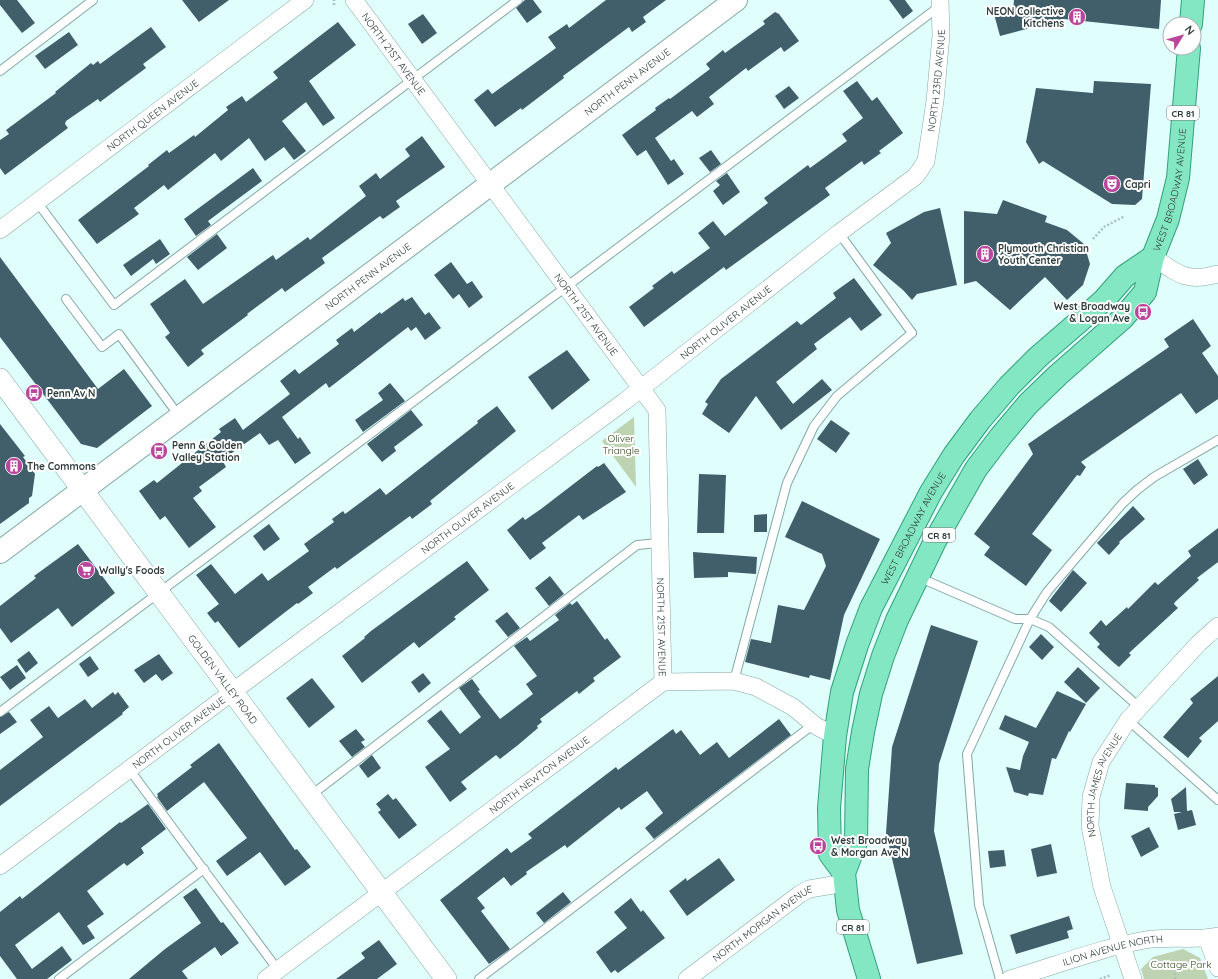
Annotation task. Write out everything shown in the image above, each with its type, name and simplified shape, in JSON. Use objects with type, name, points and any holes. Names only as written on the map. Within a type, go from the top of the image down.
[{"type":"main road","name":"NORTH PENN AVENUE","points":[[0,552],[82,489],[736,0]]},
{"type":"main road","points":[[1192,16],[1193,0]]},
{"type":"main road","name":"WEST BROADWAY AVENUE","points":[[844,878],[856,842],[857,769],[871,694],[883,656],[918,577],[954,506],[965,462],[980,420],[1008,386],[1038,357],[1104,300],[1125,276],[1152,257],[1168,219],[1178,178],[1188,56]]},
{"type":"main road","name":"WEST BROADWAY AVENUE","points":[[869,979],[848,910],[844,878],[830,854],[829,808],[835,736],[842,692],[871,608],[931,492],[965,462]]},
{"type":"street","name":"NORTH QUEEN AVENUE","points":[[0,230],[305,0]]},
{"type":"street","name":"NORTH 21ST AVENUE","points":[[354,0],[657,410],[663,682]]},
{"type":"street","name":"NORTH 23RD AVENUE","points":[[926,161],[941,35],[940,3]]},
{"type":"street","name":"NORTH OLIVER AVENUE","points":[[0,866],[642,388],[839,234],[916,176],[926,161]]},
{"type":"street","points":[[1152,257],[1181,276],[1204,278],[1218,274]]},
{"type":"street","name":"GOLDEN VALLEY ROAD","points":[[0,379],[446,979]]},
{"type":"street","name":"NORTH JAMES AVENUE","points":[[1133,979],[1102,887],[1090,826],[1091,797],[1101,762],[1133,713],[1218,626]]},
{"type":"street","points":[[663,682],[734,681],[756,687],[793,707],[814,724],[835,736]]},
{"type":"street","name":"NORTH NEWTON AVENUE","points":[[272,974],[663,682]]},
{"type":"street","name":"NORTH MORGAN AVENUE","points":[[687,979],[800,894],[809,889],[844,878]]},
{"type":"street","points":[[1212,937],[1218,968]]},
{"type":"street","name":"ILION AVENUE NORTH","points":[[1010,979],[1122,945],[1147,940],[1212,937]]},
{"type":"lane","points":[[0,71],[93,0]]},
{"type":"lane","points":[[37,202],[114,305],[518,0]]},
{"type":"lane","points":[[0,712],[160,593],[940,3]]},
{"type":"lane","points":[[734,681],[787,483],[814,426],[837,396],[912,333],[839,234]]},
{"type":"lane","points":[[66,299],[102,347],[118,334],[179,417]]},
{"type":"lane","points":[[1000,979],[979,905],[966,754],[1030,619],[1048,592],[1122,504],[1137,490],[1154,477],[1218,440]]},
{"type":"lane","points":[[310,796],[637,545],[660,543]]},
{"type":"lane","points":[[918,577],[1015,619],[1030,619],[1049,627],[1218,800]]},
{"type":"lane","points":[[479,979],[814,724]]},
{"type":"lane","points":[[129,769],[204,869],[272,974]]},
{"type":"lane","points":[[59,979],[204,869]]},
{"type":"path","points":[[334,0],[334,5]]},
{"type":"path","points":[[1093,239],[1104,227],[1125,216]]},
{"type":"path","points":[[1174,961],[1175,979]]},
{"type":"path","points":[[1100,979],[1111,975]]},
{"type":"green space","name":"Oliver Triangle","points":[[634,417],[636,487],[602,441]]},
{"type":"green space","name":"Cottage Park","points":[[1183,949],[1200,958],[1208,979],[1144,979],[1141,969],[1153,957]]},
{"type":"building","points":[[0,0],[17,0],[35,23],[22,33],[0,5]]},
{"type":"building","points":[[182,0],[229,0],[199,22]]},
{"type":"building","points":[[525,0],[533,0],[542,12],[527,23],[516,8]]},
{"type":"building","points":[[606,0],[666,0],[643,17],[646,22],[632,32],[629,27],[563,76],[564,78],[522,110],[521,108],[495,127],[474,100],[488,89],[492,94],[556,48],[548,37],[567,24],[569,28]]},
{"type":"building","points":[[889,0],[905,0],[913,11],[903,19]]},
{"type":"building","name":"NEON Collective Kitchens","points":[[1014,0],[1161,0],[1159,29],[1064,19],[1000,36],[994,14],[1013,11]]},
{"type":"building","points":[[775,12],[779,14],[799,41],[784,52],[781,47],[748,71],[746,68],[709,97],[714,104],[697,117],[692,111],[655,138],[671,161],[674,159],[684,174],[668,185],[646,150],[637,156],[622,135],[656,110],[655,108],[669,98],[670,99],[710,69],[706,64],[723,50],[725,53],[765,24],[763,21]]},
{"type":"building","points":[[423,14],[437,33],[422,44],[408,24]]},
{"type":"building","points":[[338,22],[356,45],[309,81],[335,118],[323,126],[306,102],[282,121],[306,151],[294,160],[284,147],[265,161],[249,138],[221,161],[215,153],[168,190],[164,185],[134,208],[139,214],[97,244],[78,220],[149,166],[148,165],[167,150],[169,153],[194,135],[195,137],[228,110],[226,107],[242,96],[246,102],[278,78],[273,72]]},
{"type":"building","points":[[151,27],[166,47],[143,64],[146,68],[100,102],[98,99],[66,121],[65,124],[68,128],[5,175],[0,168],[0,140],[9,134],[6,130],[56,93],[55,92],[91,63],[93,65],[98,61],[100,64]]},
{"type":"building","points":[[69,32],[78,45],[45,69],[35,56]]},
{"type":"building","points":[[857,81],[872,101],[877,97],[903,133],[879,151],[881,153],[864,165],[862,161],[825,188],[830,195],[726,270],[724,267],[644,327],[629,307],[654,288],[652,286],[672,271],[674,274],[710,248],[698,233],[713,221],[725,236],[768,203],[764,198],[808,165],[810,168],[847,141],[842,134],[863,118],[843,91]]},
{"type":"building","points":[[1094,81],[1151,84],[1142,199],[1135,205],[1112,204],[1043,161],[1039,164],[1026,142],[1036,88],[1093,93]]},
{"type":"building","points":[[789,86],[799,98],[784,109],[775,96]]},
{"type":"building","points":[[422,136],[445,167],[396,201],[400,207],[383,219],[380,216],[322,258],[325,263],[285,292],[282,288],[247,314],[248,315],[201,350],[204,354],[188,367],[165,337],[170,333],[150,304],[185,279],[203,304],[273,255],[276,260],[308,237],[310,240],[366,196],[359,186],[376,173],[380,179],[410,156],[405,149]]},
{"type":"building","points":[[711,150],[721,164],[710,172],[699,158]]},
{"type":"building","points":[[253,168],[262,181],[208,221],[211,225],[196,236],[184,219]]},
{"type":"building","points":[[727,173],[740,192],[723,205],[713,191],[720,185],[716,181]]},
{"type":"building","name":"Plymouth Christian Youth Center","points":[[1003,200],[1047,216],[1045,222],[1067,230],[1084,244],[1090,264],[1083,285],[1067,300],[1045,277],[1010,310],[976,281],[964,284],[964,211],[997,214]]},
{"type":"building","points":[[940,208],[957,285],[917,294],[912,300],[903,290],[873,265],[891,243],[886,233],[924,212]]},
{"type":"building","points":[[217,234],[227,248],[198,270],[187,257]]},
{"type":"building","points":[[160,239],[170,254],[156,264],[153,259],[131,276],[123,265]]},
{"type":"building","points":[[0,257],[98,389],[124,369],[152,406],[97,448],[81,444],[0,337]]},
{"type":"building","points":[[451,262],[467,284],[472,281],[483,297],[469,308],[459,294],[453,299],[434,275]]},
{"type":"building","points":[[854,278],[882,315],[861,331],[850,317],[814,344],[817,349],[776,382],[793,404],[822,379],[832,390],[781,430],[756,396],[729,433],[702,414],[708,404],[705,402],[721,379],[797,321],[801,325],[836,298],[833,293]]},
{"type":"building","points":[[412,297],[425,315],[429,312],[441,328],[425,340],[416,327],[411,331],[408,327],[329,388],[326,383],[282,417],[298,439],[300,437],[311,453],[295,464],[278,440],[269,445],[260,433],[222,460],[226,467],[199,487],[202,491],[193,498],[216,527],[189,548],[165,516],[160,520],[139,491],[154,480],[157,483],[221,432],[219,429],[235,418],[243,430],[290,394],[280,381],[295,369],[299,374],[339,344],[336,340],[352,328],[354,332],[380,312],[381,314],[403,298],[405,301]]},
{"type":"building","points":[[1193,319],[1211,346],[1202,353],[1218,376],[1218,399],[1196,414],[1181,393],[1081,462],[1086,467],[1080,476],[1077,475],[1032,534],[1052,550],[1026,586],[984,555],[990,547],[974,534],[1033,454],[1028,444],[1169,347],[1164,339]]},
{"type":"building","points":[[567,350],[590,380],[552,410],[528,377]]},
{"type":"building","points":[[390,383],[405,401],[363,432],[355,420],[383,400],[378,393]]},
{"type":"building","points":[[497,406],[516,431],[430,501],[432,504],[412,519],[410,516],[337,569],[335,567],[308,587],[313,593],[298,604],[297,603],[239,648],[218,621],[215,623],[207,613],[219,604],[196,575],[211,564],[235,594],[262,573],[268,581],[309,551],[304,544],[334,522],[332,519],[343,511],[345,514],[380,488],[386,495],[478,423],[477,421]]},
{"type":"building","points":[[411,410],[423,425],[394,447],[396,451],[382,462],[367,444]]},
{"type":"building","points":[[831,420],[850,433],[836,453],[817,439]]},
{"type":"building","name":"The Commons","points":[[0,424],[25,456],[23,457],[35,474],[32,496],[29,498],[29,503],[0,524]]},
{"type":"building","points":[[1198,459],[1208,475],[1194,485],[1183,469]]},
{"type":"building","points":[[604,463],[626,492],[583,520],[579,515],[542,543],[546,548],[530,560],[507,530],[523,517],[525,520],[541,509],[597,466],[598,467]]},
{"type":"building","points":[[699,474],[726,475],[724,533],[697,533]]},
{"type":"building","points":[[802,501],[880,539],[844,615],[830,680],[810,675],[809,678],[745,662],[751,639],[771,643],[778,605],[804,610],[826,566],[822,554],[785,537]]},
{"type":"building","points":[[1133,506],[1145,519],[1119,542],[1120,543],[1109,555],[1097,543]]},
{"type":"building","points":[[767,514],[767,532],[754,532],[754,515]]},
{"type":"building","points":[[269,524],[280,539],[264,551],[253,536]]},
{"type":"building","points":[[1218,528],[1218,562],[1197,578],[1199,580],[1175,602],[1174,604],[1178,608],[1129,653],[1131,655],[1119,667],[1097,647],[1100,644],[1089,633],[1101,620],[1106,626],[1127,607],[1128,609],[1155,582],[1158,585],[1191,556],[1188,551]]},
{"type":"building","points":[[78,544],[115,593],[72,627],[58,608],[11,643],[0,628],[0,606],[36,578],[34,576]]},
{"type":"building","points":[[693,552],[757,557],[756,574],[728,572],[728,577],[694,578]]},
{"type":"building","points":[[467,561],[489,590],[454,617],[456,619],[419,648],[414,642],[362,683],[342,656],[365,638],[364,637],[371,631]]},
{"type":"building","points":[[1073,570],[1087,583],[1061,612],[1049,601]]},
{"type":"building","points":[[550,576],[564,594],[549,606],[535,588]]},
{"type":"building","points":[[577,601],[605,640],[607,638],[621,657],[593,678],[595,681],[579,694],[577,691],[540,719],[542,722],[537,726],[538,728],[518,745],[500,759],[496,755],[461,782],[467,789],[450,802],[425,767],[450,749],[427,721],[441,710],[460,734],[481,717],[459,688],[472,679],[480,690],[478,691],[500,719],[533,694],[526,684],[537,676],[514,646],[527,637],[530,641],[559,620],[555,615],[570,603],[572,605]]},
{"type":"building","points":[[507,612],[520,628],[508,637],[495,621]]},
{"type":"building","points":[[931,625],[978,641],[939,764],[934,831],[963,954],[917,964],[886,833],[892,747]]},
{"type":"building","points":[[1041,634],[1054,647],[1042,660],[1029,647]]},
{"type":"building","points":[[29,651],[38,663],[26,673],[17,660]]},
{"type":"building","points":[[159,654],[173,673],[162,681],[156,674],[144,683],[134,670]]},
{"type":"building","points":[[90,656],[99,669],[88,677],[79,664]]},
{"type":"building","points":[[17,665],[26,678],[10,690],[0,677]]},
{"type":"building","points":[[1078,667],[1100,688],[1086,703],[1064,682]]},
{"type":"building","points":[[423,673],[431,683],[419,693],[411,682]]},
{"type":"building","points":[[1218,676],[1218,721],[1199,738],[1202,741],[1188,758],[1163,737],[1193,703],[1190,699]]},
{"type":"building","points":[[312,678],[335,707],[309,728],[286,698]]},
{"type":"building","points":[[1057,691],[1086,704],[1070,732],[1069,731],[1056,759],[1052,758],[1043,795],[1029,793],[1028,796],[1014,792],[1006,767],[1020,770],[1023,756],[1029,742],[999,729],[1005,715],[1036,728]]},
{"type":"building","points":[[113,692],[115,695],[118,692],[129,707],[122,713],[123,714],[0,806],[0,770],[43,737],[30,720],[49,706],[58,718],[85,699],[92,708]]},
{"type":"building","points":[[9,712],[17,722],[0,734],[0,717]]},
{"type":"building","points":[[779,719],[791,735],[654,839],[645,828],[663,813],[647,791],[621,810],[619,807],[567,848],[565,845],[526,872],[527,874],[511,886],[504,877],[477,898],[485,908],[481,911],[510,949],[489,964],[440,900],[507,848],[511,853],[532,838],[528,834],[616,767],[618,770],[673,729],[676,734],[681,730],[700,755],[717,742],[729,758]]},
{"type":"building","points":[[356,729],[365,740],[361,742],[365,747],[352,757],[339,741]]},
{"type":"building","points":[[219,743],[295,850],[297,849],[311,867],[285,886],[260,852],[227,876],[216,861],[247,838],[204,782],[167,811],[157,797],[157,794],[192,767],[190,765]]},
{"type":"building","points":[[372,755],[381,768],[368,778],[359,766]]},
{"type":"building","points":[[1126,783],[1155,785],[1155,787],[1158,788],[1158,796],[1148,807],[1148,811],[1124,809]]},
{"type":"building","points":[[1186,787],[1187,811],[1192,810],[1196,825],[1178,830],[1174,814],[1182,812],[1174,812],[1171,799]]},
{"type":"building","points":[[388,794],[393,800],[396,798],[417,825],[399,839],[378,812],[381,810],[376,804]]},
{"type":"building","points":[[148,804],[166,829],[141,848],[144,853],[127,866],[124,863],[87,891],[104,914],[87,926],[95,938],[83,945],[59,912],[15,945],[32,969],[62,946],[72,960],[47,979],[17,979],[0,956],[0,912],[20,896],[22,899],[120,822],[121,823]]},
{"type":"building","points":[[1149,827],[1159,847],[1141,857],[1131,836]]},
{"type":"building","points":[[1051,844],[1057,873],[1037,877],[1031,849]]},
{"type":"building","points":[[1004,850],[1006,866],[990,868],[988,851]]},
{"type":"building","points":[[719,858],[735,880],[687,916],[669,891],[686,878],[687,881]]},
{"type":"building","points":[[196,888],[221,923],[223,922],[239,943],[221,956],[215,947],[182,971],[188,979],[129,979],[165,949],[201,923],[183,897]]},
{"type":"building","points":[[563,892],[571,902],[544,923],[536,913]]},
{"type":"building","points":[[631,898],[641,912],[643,910],[665,938],[618,973],[615,970],[611,973],[596,952],[627,928],[614,912]]},
{"type":"building","points":[[1069,916],[1073,929],[1067,931],[1069,938],[1016,954],[1010,935]]},
{"type":"building","points":[[379,940],[397,964],[377,979],[336,979],[365,958],[361,953]]},
{"type":"place","name":"NEON Collective Kitchens","points":[[1077,17]]},
{"type":"place","name":"Capri","points":[[1112,184]]},
{"type":"place","name":"Plymouth Christian Youth Center","points":[[985,254]]},
{"type":"place","name":"West Broadway & Logan Ave","points":[[1143,312]]},
{"type":"place","name":"Penn Av N","points":[[34,393]]},
{"type":"place","name":"Penn & Golden Valley Station","points":[[159,451]]},
{"type":"place","name":"The Commons","points":[[14,466]]},
{"type":"place","name":"Wally's Foods","points":[[86,570]]},
{"type":"place","name":"West Broadway & Morgan Ave N","points":[[818,846]]}]
